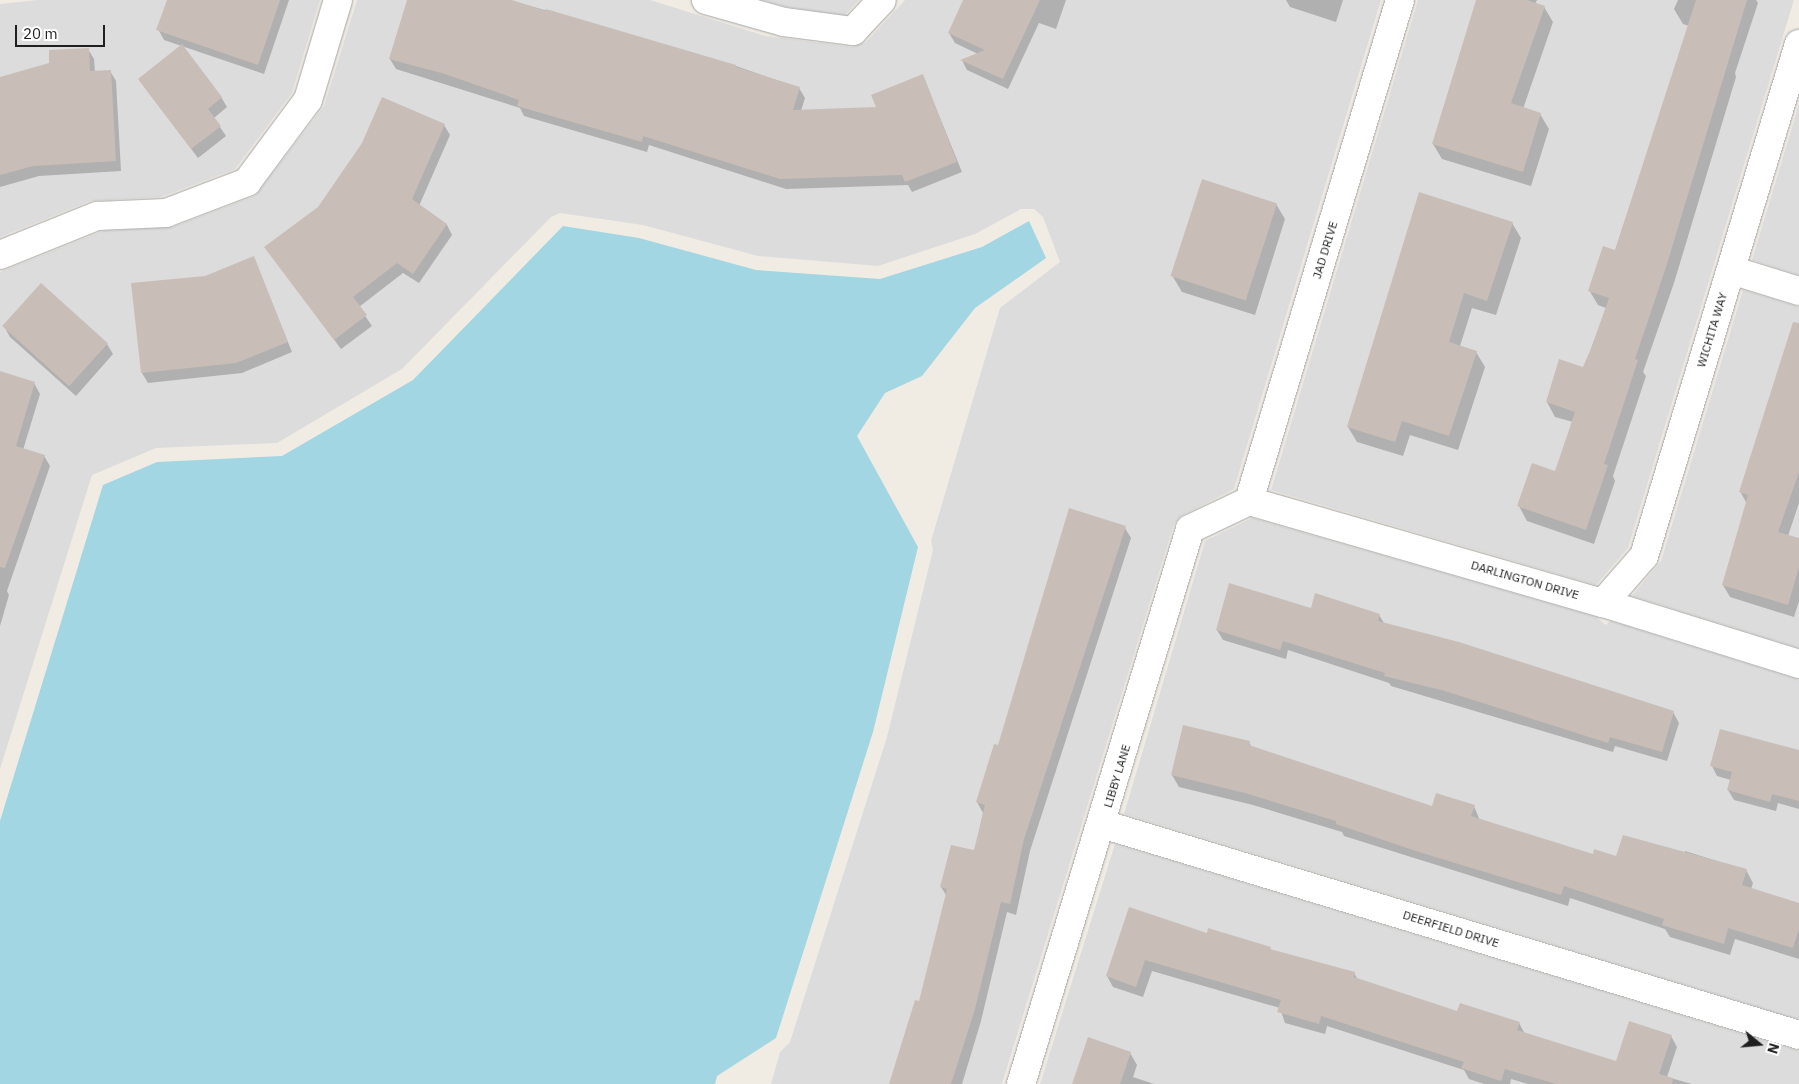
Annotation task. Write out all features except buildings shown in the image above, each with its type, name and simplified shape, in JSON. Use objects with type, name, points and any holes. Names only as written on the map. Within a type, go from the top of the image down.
[{"type":"street","points":[[0,255],[97,216],[166,213],[247,182],[308,100],[338,0]]},
{"type":"street","points":[[706,0],[784,22],[853,31],[882,0]]},
{"type":"street","name":"JAD DRIVE","points":[[1249,500],[1400,0]]},
{"type":"street","name":"WICHITA WAY","points":[[1603,603],[1644,556],[1799,44]]},
{"type":"street","points":[[1730,270],[1799,291]]},
{"type":"street","name":"DARLINGTON DRIVE","points":[[1249,500],[1603,603],[1799,664]]},
{"type":"street","name":"LIBBY LANE","points":[[1021,1084],[1102,824],[1190,530],[1249,500]]},
{"type":"street","name":"DEERFIELD DRIVE","points":[[1102,824],[1799,1035]]},
{"type":"shaded area","points":[[38,0],[320,0],[292,93],[235,169],[161,197],[90,201],[0,237],[0,4]]},
{"type":"shaded area","points":[[357,0],[650,0],[766,36],[852,47],[866,42],[905,0],[1381,0],[1234,489],[1181,516],[1174,524],[1002,1084],[771,1084],[780,1052],[790,1042],[887,737],[933,550],[931,541],[1000,308],[1060,262],[1043,217],[1034,209],[1021,209],[975,234],[878,266],[758,256],[643,225],[560,213],[551,217],[402,369],[277,443],[156,448],[92,475],[0,769],[0,272],[103,231],[173,227],[255,196],[324,106]]},
{"type":"shaded area","points":[[763,0],[859,0],[845,15],[787,7]]},
{"type":"shaded area","points":[[1418,0],[1794,0],[1628,548],[1596,585],[1271,490]]},
{"type":"shaded area","points":[[1799,104],[1799,275],[1752,260]]},
{"type":"shaded area","points":[[1743,290],[1799,307],[1799,648],[1632,596],[1661,561]]},
{"type":"shaded area","points":[[1252,518],[1596,617],[1606,625],[1610,621],[1799,680],[1799,1019],[1124,814],[1205,541]]},
{"type":"shaded area","points":[[1115,844],[1799,1051],[1799,1084],[1040,1084]]},
{"type":"water","points":[[1029,221],[1046,258],[975,308],[922,376],[885,393],[857,436],[918,547],[873,732],[776,1038],[717,1076],[715,1084],[0,1084],[0,821],[103,485],[157,462],[282,456],[413,380],[563,226],[639,238],[756,270],[880,279],[982,247]]}]
